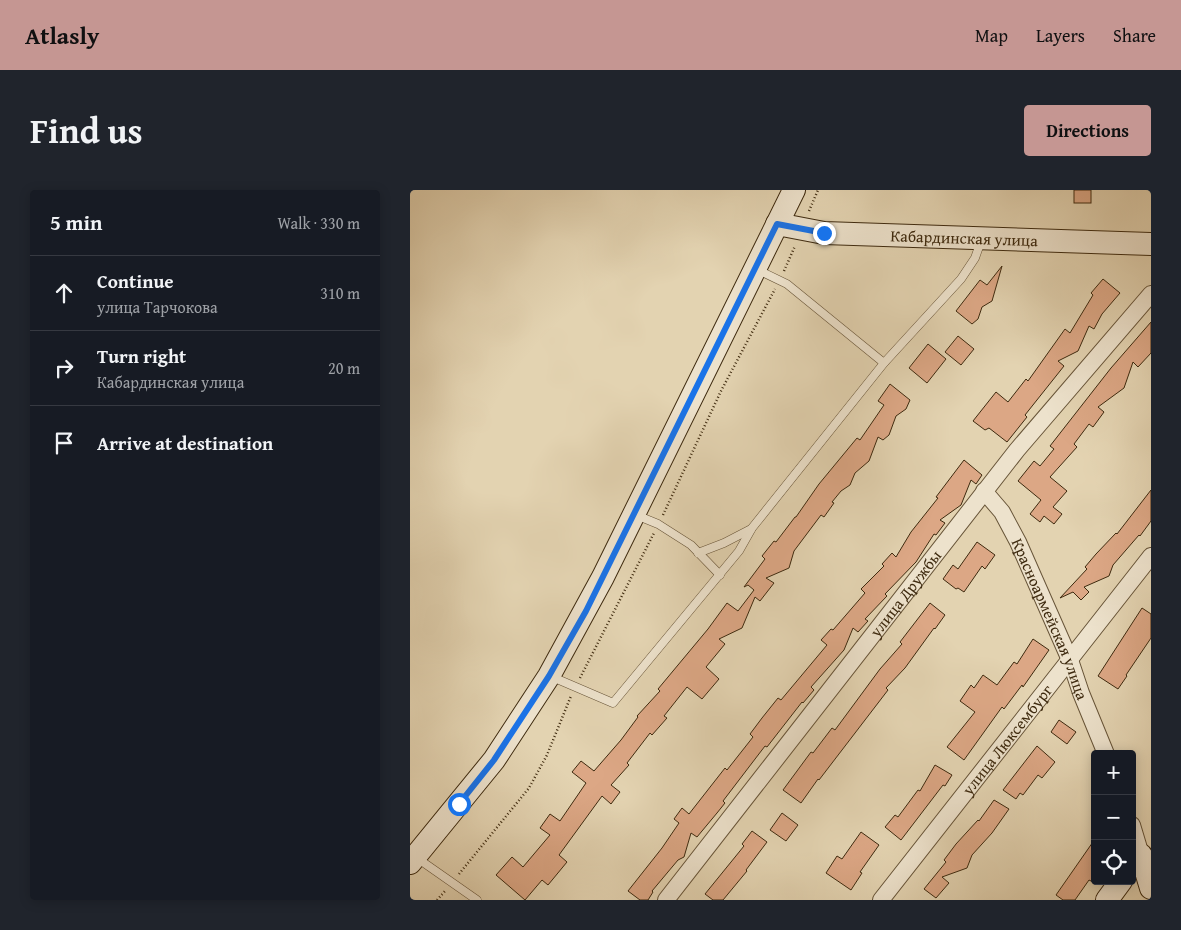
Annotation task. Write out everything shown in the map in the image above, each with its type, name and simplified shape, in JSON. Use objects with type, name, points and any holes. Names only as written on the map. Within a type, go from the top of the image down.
[{"type":"main road","points":[[413,860],[494,760],[549,676],[586,611],[794,190]]},
{"type":"main road","name":"Кабардинская улица","points":[[777,224],[824,233],[1151,244]]},
{"type":"main road","points":[[1142,854],[1151,888]]},
{"type":"main road","points":[[1107,900],[1118,885]]},
{"type":"street","name":"улица Дружбы","points":[[666,900],[984,491],[1151,294]]},
{"type":"street","name":"Красноармейская улица","points":[[984,491],[1002,512],[1018,542],[1070,660],[1104,750]]},
{"type":"street","name":"улица Люксембург","points":[[881,900],[1151,556]]},
{"type":"street","points":[[1136,837],[1142,854]]},
{"type":"lane","points":[[549,676],[613,703],[720,575],[739,551],[752,528],[884,363],[961,279],[975,258],[981,239]]},
{"type":"lane","points":[[756,270],[780,279],[884,363]]},
{"type":"lane","points":[[634,514],[658,524],[690,545],[720,575]]},
{"type":"lane","points":[[698,552],[724,543],[752,528]]},
{"type":"lane","points":[[413,860],[477,900]]},
{"type":"path","points":[[437,900],[529,788],[547,755],[576,686],[658,524],[721,391],[780,279],[818,190]]},
{"type":"building","points":[[1074,190],[1091,190],[1091,203],[1074,203]]},
{"type":"building","points":[[1002,266],[992,301],[982,307],[978,319],[972,324],[956,311],[980,280],[987,285]]},
{"type":"building","points":[[1103,279],[1120,293],[1102,314],[1094,329],[1089,326],[1078,351],[1058,361],[1064,366],[1025,415],[1027,417],[1007,442],[989,428],[985,430],[973,421],[996,392],[1008,402],[1026,379],[1028,381],[1065,329],[1070,333],[1093,295],[1091,293]]},
{"type":"building","points":[[1151,322],[1151,353],[1138,367],[1133,362],[1124,388],[1098,407],[1104,412],[1093,427],[1089,424],[1074,444],[1077,447],[1050,477],[1067,491],[1053,507],[1062,514],[1054,524],[1044,516],[1040,522],[1030,514],[1041,500],[1018,481],[1034,461],[1040,466],[1054,449],[1050,446],[1111,368]]},
{"type":"building","points":[[958,336],[974,349],[961,365],[945,352]]},
{"type":"building","points":[[928,344],[946,359],[927,383],[909,368]]},
{"type":"building","points":[[890,384],[910,400],[906,409],[896,416],[889,435],[883,440],[878,437],[869,461],[855,473],[850,485],[841,491],[832,502],[834,503],[824,517],[821,515],[794,551],[789,568],[766,578],[774,583],[760,601],[755,597],[742,628],[719,639],[725,644],[706,667],[719,679],[702,699],[687,687],[664,716],[667,718],[652,735],[650,733],[627,763],[629,765],[611,785],[620,792],[611,804],[602,796],[559,855],[567,862],[548,885],[542,880],[525,900],[496,875],[512,857],[523,867],[550,835],[540,828],[550,814],[560,821],[586,783],[572,772],[581,761],[594,771],[621,740],[637,716],[660,691],[658,689],[727,603],[738,611],[754,590],[748,585],[744,587],[765,559],[762,556],[774,541],[776,542],[819,484],[857,438],[860,440],[884,405],[878,401]]},
{"type":"building","points":[[964,460],[982,475],[976,484],[971,480],[961,505],[940,520],[945,523],[936,535],[934,534],[916,562],[885,594],[887,596],[865,619],[868,621],[858,632],[853,628],[844,650],[811,687],[814,690],[802,702],[767,747],[765,746],[723,801],[725,803],[697,837],[691,833],[684,857],[678,860],[652,891],[648,900],[640,900],[628,891],[679,823],[674,819],[682,808],[689,814],[725,768],[727,770],[753,737],[750,734],[778,698],[781,700],[827,645],[821,640],[831,629],[833,630],[865,593],[861,589],[884,566],[882,564],[892,553],[896,557],[911,532],[938,498],[936,497]]},
{"type":"building","points":[[1151,490],[1151,521],[1113,565],[1109,576],[1084,587],[1089,592],[1081,600],[1073,592],[1060,598],[1087,569],[1085,567],[1096,554],[1117,534]]},
{"type":"building","points":[[977,542],[995,555],[985,569],[982,566],[964,592],[958,588],[956,589],[943,579],[953,565],[958,569]]},
{"type":"building","points":[[930,603],[945,615],[905,668],[886,688],[888,690],[801,803],[783,790],[811,752],[813,753],[832,728],[835,730],[880,669],[902,644],[900,642]]},
{"type":"building","points":[[1142,608],[1151,614],[1151,638],[1118,689],[1098,676]]},
{"type":"building","points":[[1033,639],[1049,650],[1023,687],[1022,685],[1004,709],[1002,707],[964,760],[947,747],[975,712],[960,701],[971,685],[974,688],[983,675],[997,685],[1014,662],[1017,664]]},
{"type":"building","points":[[1059,720],[1076,732],[1067,744],[1051,732]]},
{"type":"building","points":[[1037,746],[1055,762],[1042,778],[1038,775],[1023,795],[1020,793],[1016,799],[1003,790]]},
{"type":"building","points":[[935,765],[952,775],[901,840],[885,827],[895,815],[898,817],[918,790],[920,791]]},
{"type":"building","points":[[994,800],[1009,809],[992,833],[972,855],[967,868],[942,877],[949,883],[936,898],[924,889],[946,862],[944,860],[956,844],[979,821]]},
{"type":"building","points":[[782,813],[798,825],[786,841],[770,830]]},
{"type":"building","points":[[752,831],[767,842],[747,871],[723,900],[713,900],[705,894],[744,846],[742,844]]},
{"type":"building","points":[[861,832],[879,845],[860,872],[862,873],[851,890],[826,873],[837,856],[842,859]]},
{"type":"building","points":[[1091,845],[1091,881],[1089,880],[1075,900],[1063,900],[1056,895]]},
{"type":"route","points":[[459,804],[494,760],[549,676],[586,611],[756,270],[777,224],[824,233]]}]
